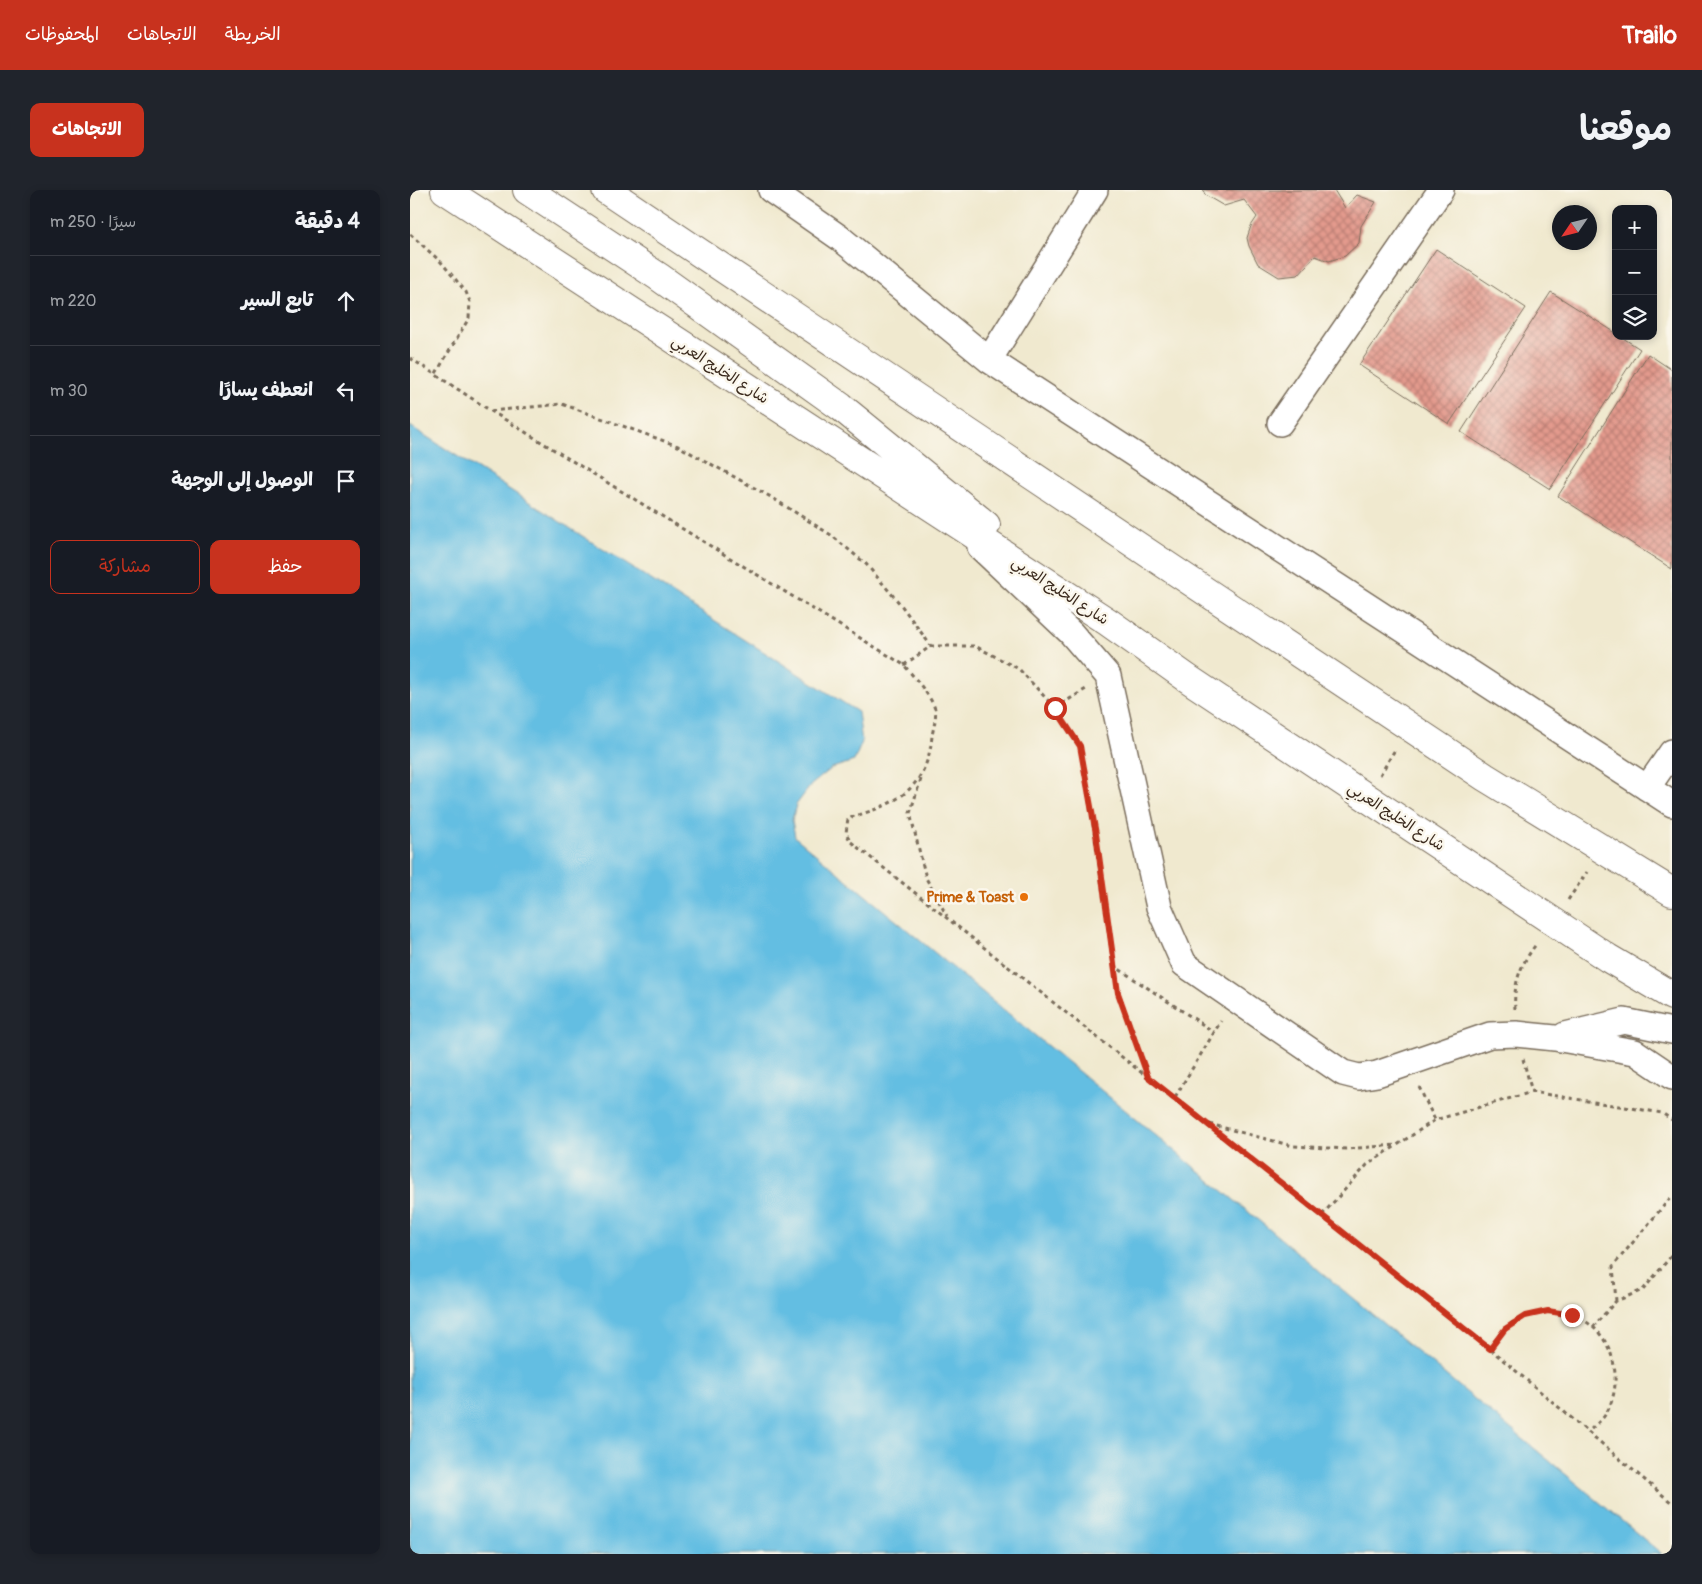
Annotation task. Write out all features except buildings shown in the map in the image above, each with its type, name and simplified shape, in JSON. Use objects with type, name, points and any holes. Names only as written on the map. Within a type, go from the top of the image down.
[{"type":"main road","name":"شارع الخليج العربي","points":[[445,190],[1108,622],[1187,678],[1608,958],[1672,996]]},
{"type":"main road","points":[[527,190],[659,277],[840,407],[1108,622]]},
{"type":"main road","points":[[606,190],[1157,560],[1485,777],[1672,892]]},
{"type":"main road","points":[[635,190],[682,240]]},
{"type":"main road","points":[[1593,843],[1614,841],[1672,870]]},
{"type":"street","points":[[771,190],[840,238],[989,360],[1672,804]]},
{"type":"street","points":[[989,360],[1095,190]]},
{"type":"street","points":[[1280,423],[1441,190]]},
{"type":"street","points":[[951,520],[1071,633],[1108,676],[1159,907],[1184,964],[1343,1073],[1359,1077],[1377,1074],[1436,1052],[1490,1036],[1516,1034],[1555,1038],[1635,1052],[1672,1077]]},
{"type":"street","points":[[1647,788],[1672,752]]},
{"type":"street","points":[[1555,1038],[1624,1021],[1672,1032]]},
{"type":"path","points":[[410,234],[441,262],[466,292],[470,302],[469,318],[435,375]]},
{"type":"path","points":[[410,358],[490,411],[904,665],[921,686],[935,710],[931,750],[910,813],[926,878],[949,919]]},
{"type":"path","points":[[490,411],[562,404],[678,446],[771,496],[831,535],[866,564],[901,605],[931,646]]},
{"type":"path","points":[[904,665],[931,646],[975,646],[1019,669],[1055,708],[1080,746],[1096,834],[1118,993],[1148,1077]]},
{"type":"path","points":[[1055,708],[1108,676]]},
{"type":"path","points":[[1366,797],[1409,726]]},
{"type":"path","points":[[922,776],[901,798],[869,813],[848,818],[846,833],[852,842],[1490,1349],[1672,1503]]},
{"type":"path","points":[[1532,1092],[1516,1034],[1514,1001],[1518,976],[1528,956],[1554,921],[1593,843]]},
{"type":"path","points":[[1113,965],[1214,1032]]},
{"type":"path","points":[[1175,1097],[1235,998]]},
{"type":"path","points":[[1407,1064],[1435,1120]]},
{"type":"path","points":[[1322,1215],[1367,1165],[1435,1120],[1532,1092],[1662,1113],[1672,1120]]},
{"type":"path","points":[[1207,1123],[1293,1146],[1346,1149],[1398,1145]]},
{"type":"path","points":[[1616,1301],[1614,1266],[1672,1196]]},
{"type":"path","points":[[1592,1327],[1616,1301],[1643,1290],[1672,1255]]},
{"type":"path","points":[[1490,1349],[1505,1329],[1525,1316],[1548,1311],[1572,1315],[1592,1327],[1608,1345],[1616,1368],[1615,1392],[1606,1414],[1589,1431]]},
{"type":"water","points":[[410,426],[858,712],[862,742],[854,761],[832,768],[811,785],[796,805],[792,820],[795,837],[1662,1554],[410,1554]]},
{"type":"place","name":"Prime & Toast","points":[[1024,897]]},
{"type":"route","points":[[1055,708],[1080,746],[1096,834],[1108,932],[1118,993],[1148,1077],[1490,1349],[1505,1329],[1525,1316],[1548,1311],[1572,1315]]}]
